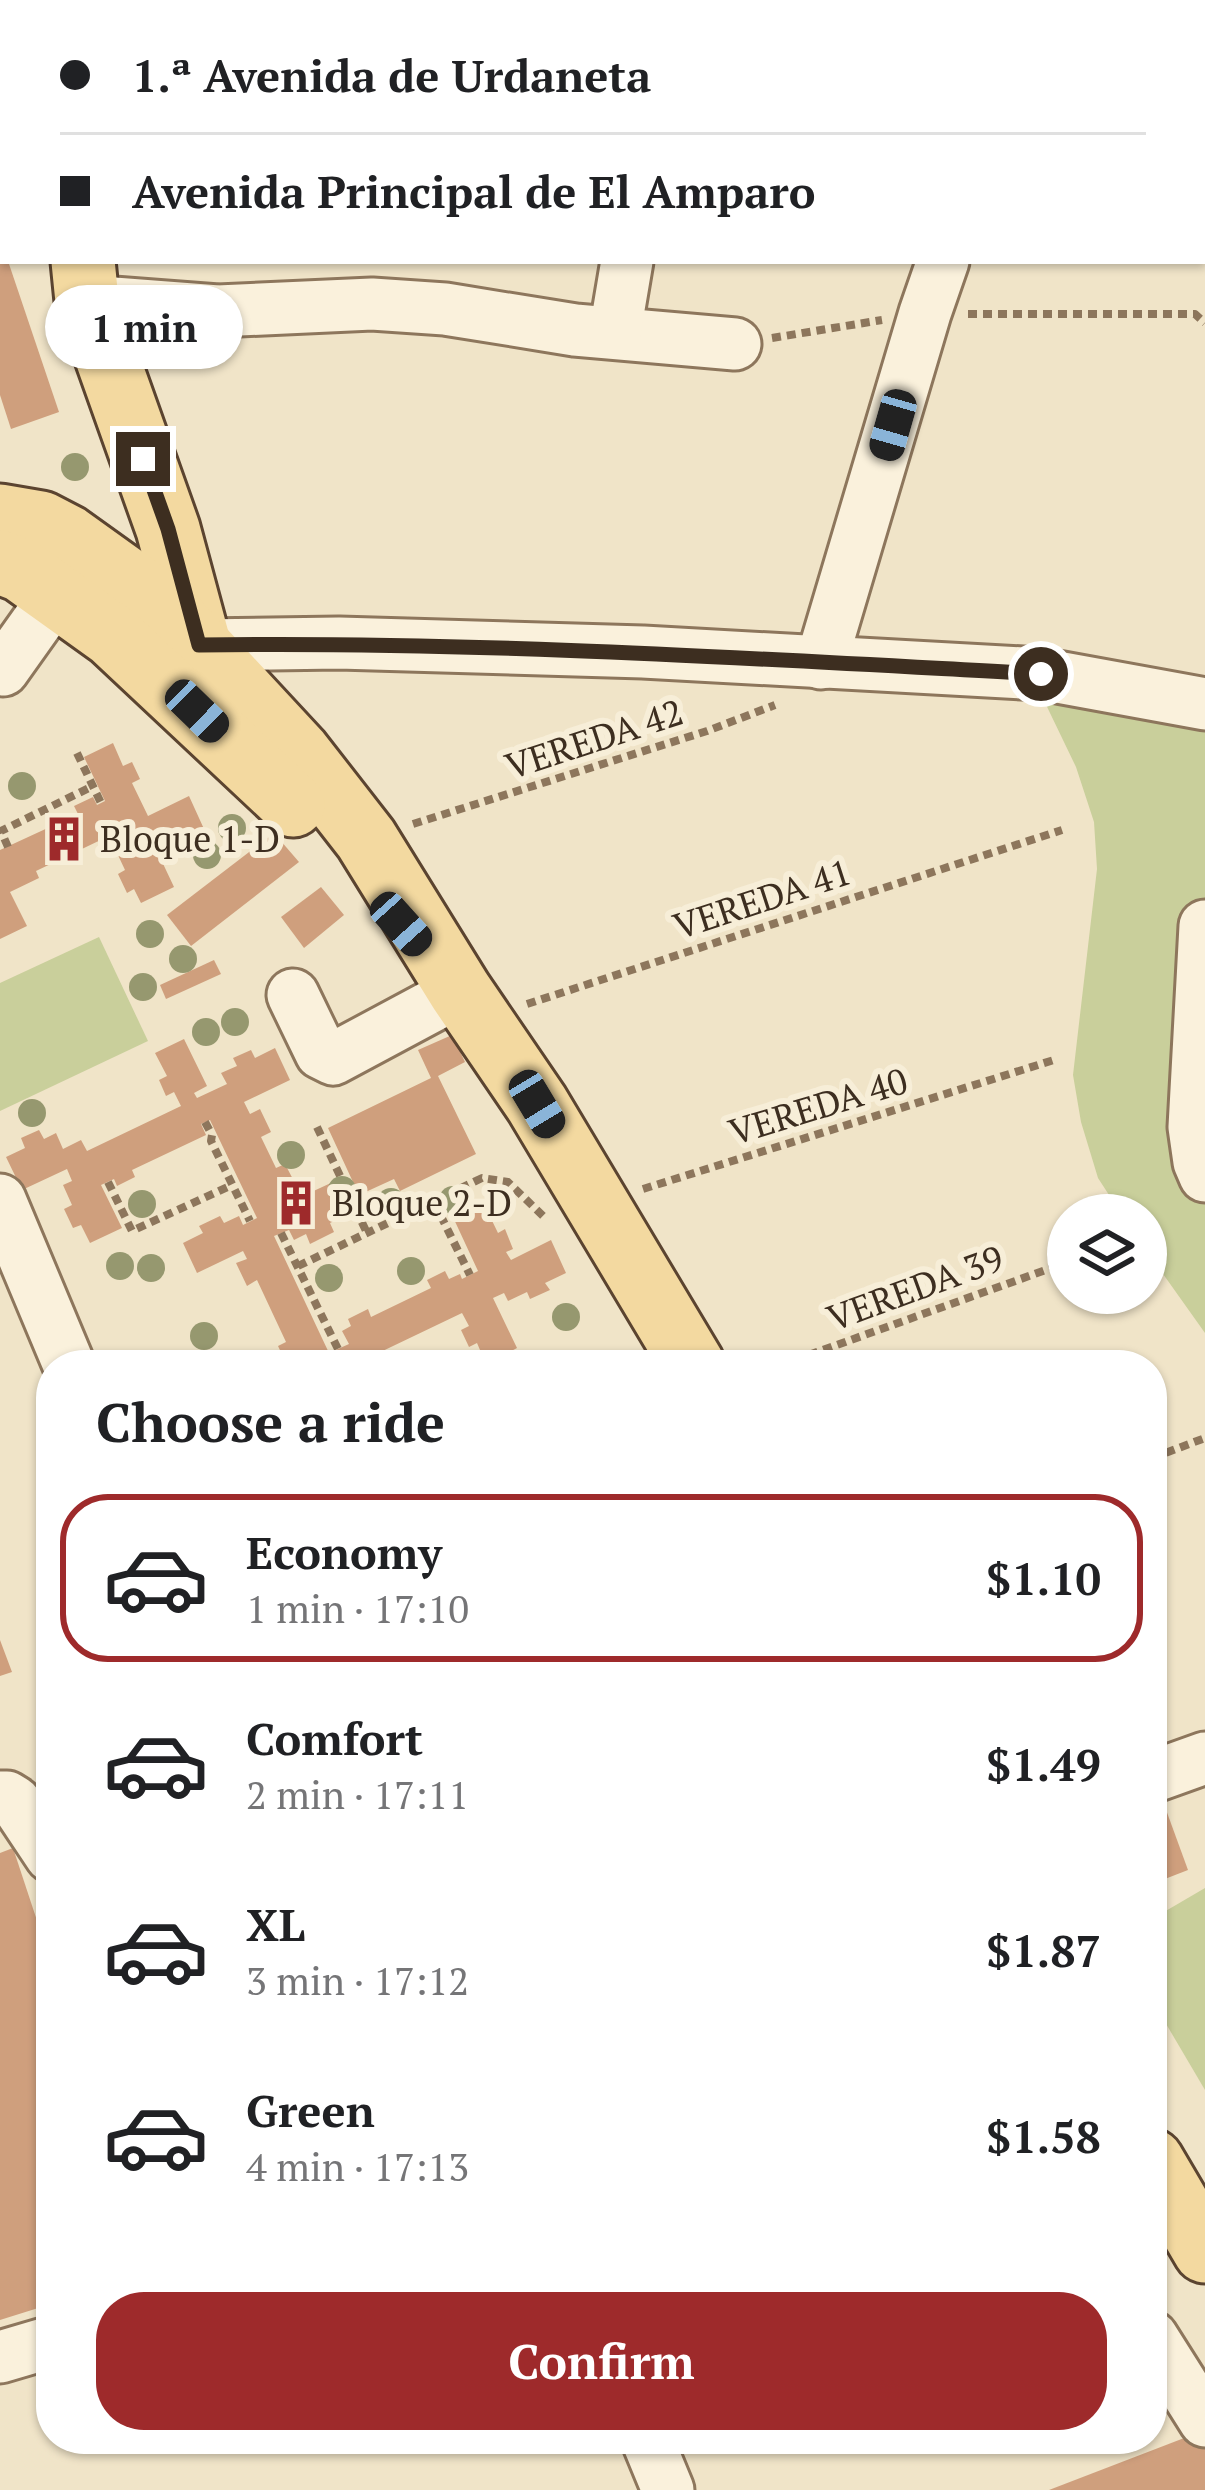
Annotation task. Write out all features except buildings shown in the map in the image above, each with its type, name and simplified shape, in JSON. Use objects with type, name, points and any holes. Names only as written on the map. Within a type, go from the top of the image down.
[{"type":"main road","points":[[85,281],[168,529],[199,645],[194,679],[197,711]]},
{"type":"main road","points":[[0,516],[41,523],[68,537],[160,603],[299,753],[366,839],[537,1104],[571,1212],[682,1350]]},
{"type":"main road","points":[[0,562],[21,570],[113,635],[197,711],[293,804],[465,998]]},
{"type":"main road","points":[[113,635],[199,645]]},
{"type":"main road","points":[[1167,2187],[1205,2252]]},
{"type":"street","points":[[615,332],[626,264]]},
{"type":"street","points":[[821,663],[942,264]]},
{"type":"street","points":[[85,281],[218,311],[371,304],[445,309],[574,330],[735,344]]},
{"type":"street","points":[[3,670],[57,594]]},
{"type":"street","points":[[199,645],[339,643],[643,652],[1041,674],[1205,704]]},
{"type":"street","points":[[1205,926],[1194,1126],[1205,1175]]},
{"type":"street","points":[[293,994],[321,1053],[333,1059],[465,998]]},
{"type":"street","points":[[0,1200],[63,1350]]},
{"type":"street","points":[[1167,1772],[1205,1758]]},
{"type":"street","points":[[0,1797],[15,1802],[36,1834]]},
{"type":"street","points":[[0,2357],[36,2346]]},
{"type":"street","points":[[1167,2361],[1205,2421]]},
{"type":"street","points":[[653,2454],[668,2490]]},
{"type":"path","points":[[735,344],[925,314],[1195,314],[1205,322]]},
{"type":"path","name":"VEREDA 42","points":[[366,839],[725,724],[797,696],[821,663]]},
{"type":"path","points":[[77,753],[101,803]]},
{"type":"path","points":[[8,847],[1,831],[93,786]]},
{"type":"path","name":"VEREDA 41","points":[[465,998],[1062,830]]},
{"type":"path","name":"VEREDA 40","points":[[571,1212],[1057,1059]]},
{"type":"path","points":[[206,1122],[250,1222]]},
{"type":"path","points":[[317,1127],[367,1234]]},
{"type":"path","points":[[298,1266],[482,1178],[508,1181],[571,1212]]},
{"type":"path","points":[[108,1182],[132,1231],[232,1185]]},
{"type":"path","points":[[434,1202],[470,1275]]},
{"type":"path","points":[[281,1233],[338,1349]]},
{"type":"path","name":"VEREDA 39","points":[[823,1350],[1047,1270]]},
{"type":"path","points":[[1167,1452],[1205,1438]]},
{"type":"green space","points":[[1037,686],[1205,700],[1205,1333],[1167,1280],[1167,1194],[1108,1194],[1098,1178],[1081,1122],[1073,1075],[1097,869],[1094,822],[1076,767]]},
{"type":"green space","points":[[99,937],[148,1041],[0,1111],[0,983]]},
{"type":"green space","points":[[1205,1888],[1205,2090],[1167,2025],[1167,1910]]},
{"type":"place","name":"Bloque 1-D","points":[[64,839]]},
{"type":"place","name":"Bloque 2-D","points":[[296,1203]]},
{"type":"route","points":[[143,459],[168,529],[199,645],[339,643],[643,652],[1041,674]]}]
